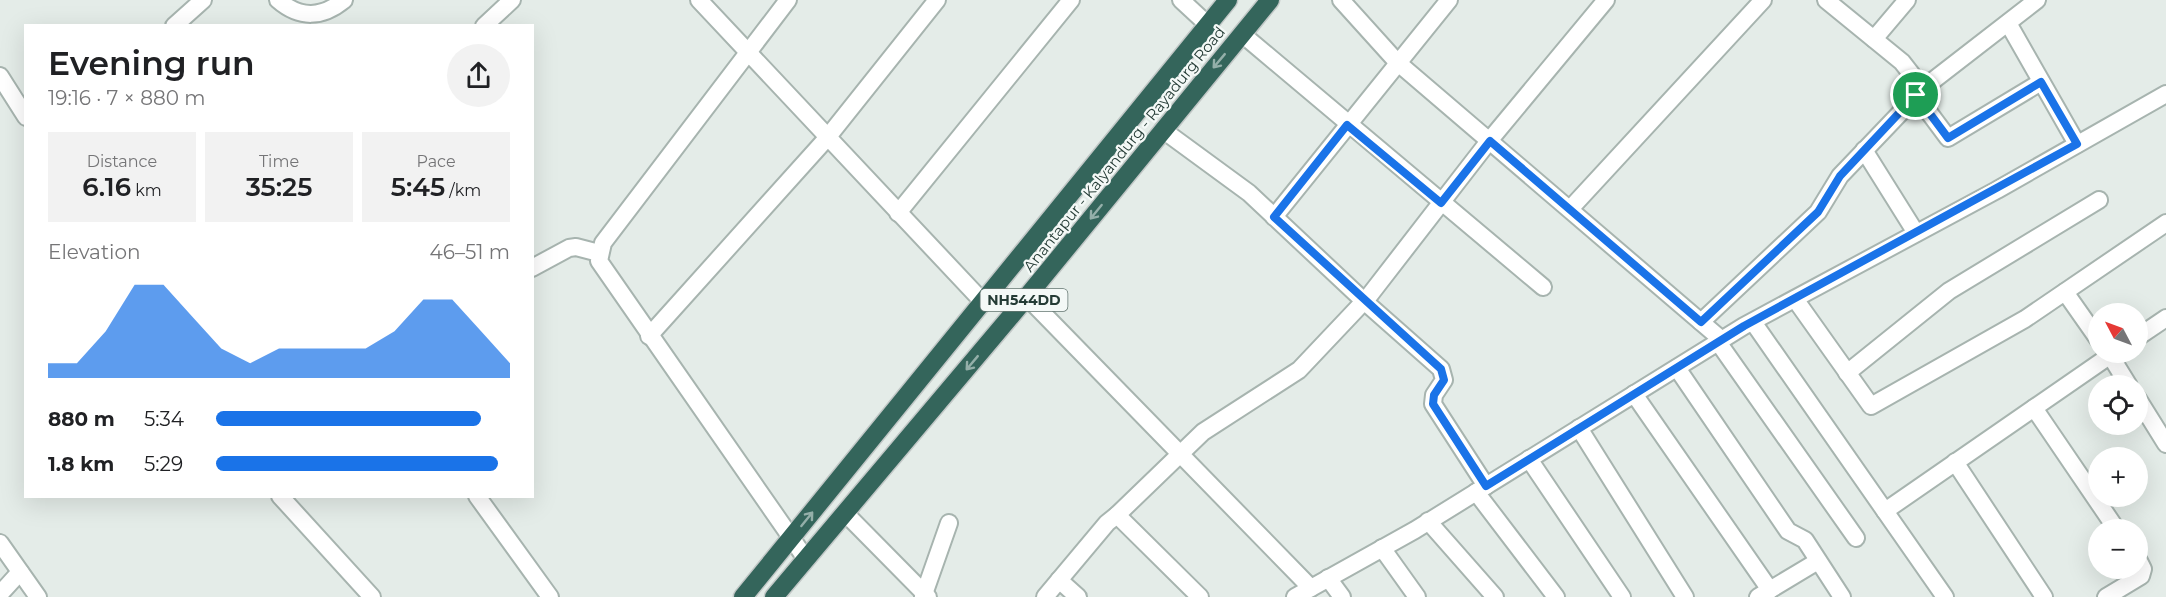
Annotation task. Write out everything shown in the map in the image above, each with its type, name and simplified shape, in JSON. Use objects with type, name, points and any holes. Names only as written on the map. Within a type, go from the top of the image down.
[{"type":"highway","name":"Anantapur - Kalyandurg - Rayadurg Road","points":[[743,597],[1228,0]]},
{"type":"highway","name":"Anantapur - Kalyandurg - Rayadurg Road","points":[[774,597],[1027,297],[1270,0]]},
{"type":"street","points":[[176,24],[203,0]]},
{"type":"street","points":[[278,0],[299,19],[334,8],[344,0]]},
{"type":"street","points":[[486,24],[512,0]]},
{"type":"street","points":[[699,0],[983,302]]},
{"type":"street","points":[[788,0],[746,52],[603,243],[599,253],[602,268],[806,559]]},
{"type":"street","points":[[649,336],[827,138],[937,0]]},
{"type":"street","points":[[898,213],[1071,0]]},
{"type":"street","points":[[1181,0],[1208,25]]},
{"type":"street","points":[[1341,0],[1397,62],[1701,322],[1720,341],[1856,538]]},
{"type":"street","points":[[1274,217],[1449,0]]},
{"type":"street","points":[[1045,597],[1107,522],[1203,432],[1299,370],[1364,301],[1490,141],[1606,0]]},
{"type":"street","points":[[1570,209],[1763,0]]},
{"type":"street","points":[[1826,0],[1908,68],[1919,92],[1948,138],[2041,82]]},
{"type":"street","points":[[1874,39],[1907,0]]},
{"type":"street","points":[[1701,322],[1818,212],[1840,176],[1919,92],[2037,0]]},
{"type":"street","points":[[2008,23],[2077,144]]},
{"type":"street","points":[[1242,33],[1347,125],[1543,287]]},
{"type":"street","points":[[0,76],[24,114]]},
{"type":"street","points":[[1294,597],[1428,521],[1720,341],[2166,94]]},
{"type":"street","points":[[1163,130],[1250,194],[1364,301],[1441,369],[1444,380],[1434,395],[1433,404],[1481,489],[1556,597]]},
{"type":"street","points":[[1864,150],[1916,233]]},
{"type":"street","points":[[1847,373],[1949,291],[2099,200]]},
{"type":"street","points":[[1795,299],[1871,406],[2025,319],[2166,224]]},
{"type":"street","points":[[534,267],[569,248],[576,247],[599,253]]},
{"type":"street","points":[[2065,292],[2088,325]]},
{"type":"street","points":[[1027,297],[1311,588]]},
{"type":"street","points":[[2148,330],[2166,318]]},
{"type":"street","points":[[1753,322],[1885,511],[1940,595]]},
{"type":"street","points":[[1885,511],[2098,363]]},
{"type":"street","points":[[1677,368],[1788,531],[1806,540],[1842,597]]},
{"type":"street","points":[[1634,394],[1764,594],[1818,561]]},
{"type":"street","points":[[2034,408],[2110,519]]},
{"type":"street","points":[[2148,415],[2166,444]]},
{"type":"street","points":[[1579,428],[1685,597]]},
{"type":"street","points":[[1529,459],[1622,597]]},
{"type":"street","points":[[1955,462],[2044,597]]},
{"type":"street","points":[[282,498],[372,597]]},
{"type":"street","points":[[478,498],[550,597]]},
{"type":"street","points":[[845,513],[925,596],[949,523]]},
{"type":"street","points":[[1117,515],[1200,597]]},
{"type":"street","points":[[1428,521],[1496,597]]},
{"type":"street","points":[[0,543],[38,597]]},
{"type":"street","points":[[1382,548],[1417,597]]},
{"type":"street","points":[[0,594],[20,572]]},
{"type":"street","points":[[1328,578],[1342,597]]},
{"type":"street","points":[[2106,597],[2136,579]]},
{"type":"street","points":[[1059,580],[1078,597]]},
{"type":"route","points":[[2041,82],[2077,144],[1997,190],[1744,326],[1486,486],[1433,404],[1434,395],[1444,380],[1441,369],[1274,217],[1347,125],[1441,203],[1490,141],[1701,322],[1818,212],[1840,176],[1916,95],[1944,136],[1952,138],[2041,82]]}]
